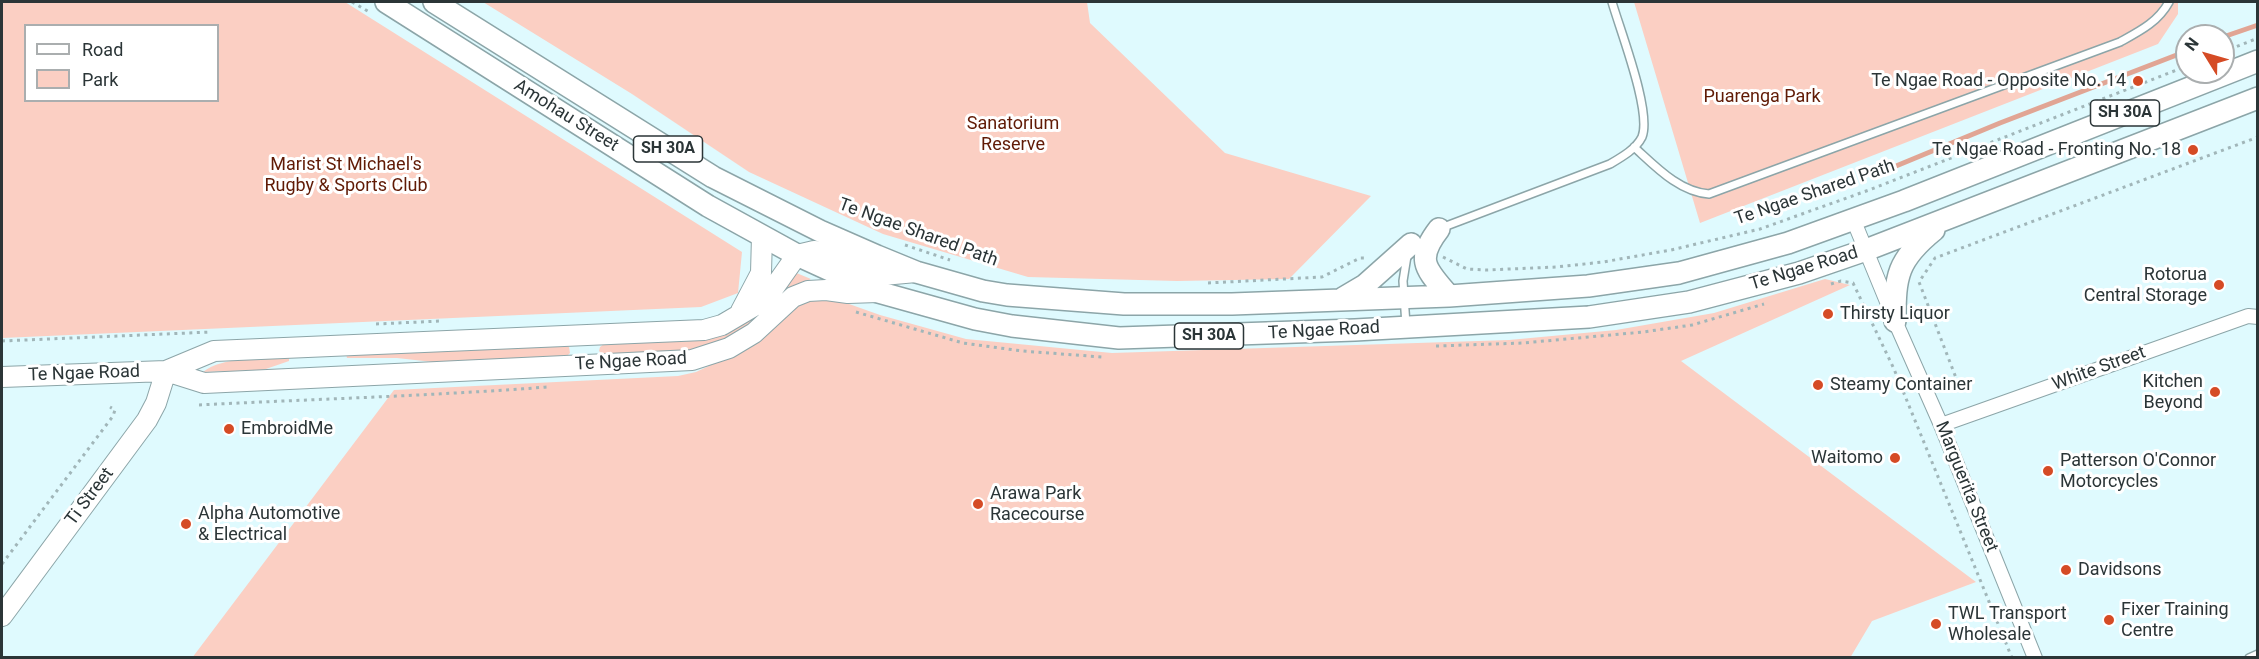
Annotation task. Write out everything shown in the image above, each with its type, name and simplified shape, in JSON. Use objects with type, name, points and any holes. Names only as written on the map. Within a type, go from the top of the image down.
[{"type":"main road","name":"Amohau Street","points":[[386,2],[708,206],[797,255],[878,291]]},
{"type":"main road","name":"Amohau Street","points":[[434,2],[713,177],[820,231],[916,272]]},
{"type":"main road","name":"Te Ngae Road","points":[[916,272],[983,291],[1054,300],[1124,304],[1232,304],[1449,296],[1588,286],[1679,273],[1766,250],[1904,201],[2258,61]]},
{"type":"main road","name":"Te Ngae Road","points":[[878,291],[975,320],[1119,338],[1406,327],[1589,317],[1649,309],[1689,302],[1788,276],[1866,250],[2258,98]]},
{"type":"main road","points":[[1895,321],[1895,287],[1901,266],[1915,245],[1948,218]]},
{"type":"main road","points":[[1434,230],[1427,249],[1425,264],[1449,296]]},
{"type":"main road","points":[[1340,300],[1365,285],[1413,242]]},
{"type":"street","name":"Marguerita Street","points":[[1853,219],[1941,425],[2035,657]]},
{"type":"street","points":[[738,316],[761,273],[762,236]]},
{"type":"street","name":"Te Ngae Road","points":[[166,371],[214,351],[704,330],[722,325],[756,305],[773,289],[797,255],[814,251],[827,252],[883,275],[916,272]]},
{"type":"street","name":"Te Ngae Road","points":[[2,377],[166,371],[204,382],[692,360],[729,348],[746,338],[793,297],[807,291],[826,290],[848,293],[878,291]]},
{"type":"street","name":"White Street","points":[[1941,425],[2248,316],[2258,317]]},
{"type":"street","points":[[583,365],[584,335]]},
{"type":"street","points":[[334,346],[336,376]]},
{"type":"street","name":"Ti Street","points":[[2,616],[147,420],[156,403],[166,371]]},
{"type":"lane","points":[[1434,230],[1610,164],[1634,147],[1641,139],[1644,129],[1643,106],[1612,2]]},
{"type":"lane","points":[[1634,147],[1665,175],[1698,194],[1709,194],[2120,42],[2148,26],[2163,13],[2169,2]]},
{"type":"lane","points":[[1406,327],[1403,298],[1404,267],[1413,242]]},
{"type":"lane","points":[[2249,657],[2258,654]]},
{"type":"path","points":[[2235,47],[2258,38]]},
{"type":"path","name":"Te Ngae Shared Path","points":[[1437,256],[1467,269],[1556,267],[1603,262],[1671,250],[1760,229],[1869,190],[2175,71]]},
{"type":"path","points":[[1958,383],[1919,282],[1935,258],[2258,137]]},
{"type":"path","name":"Te Ngae Shared Path","points":[[902,244],[958,263]]},
{"type":"path","points":[[1205,284],[1322,277],[1360,258],[1372,258]]},
{"type":"path","points":[[1829,284],[1841,281],[1853,283],[1903,390],[2012,657]]},
{"type":"path","points":[[1428,346],[1534,342],[1643,332],[1692,325],[1772,301]]},
{"type":"path","points":[[852,311],[911,330],[963,343],[1022,351],[1105,357]]},
{"type":"path","points":[[199,405],[390,395],[464,394],[558,386]]},
{"type":"path","points":[[2,564],[114,416],[115,410],[110,407]]},
{"type":"green space","name":"Marist St Michael's Rugby & Sports Club","points":[[2,2],[345,2],[742,252],[738,293],[701,307],[2,338]]},
{"type":"green space","name":"Sanatorium Reserve","points":[[483,2],[1087,2],[1090,23],[1225,153],[1371,196],[1289,279],[1177,281],[1028,277],[883,234],[749,172],[632,94]]},
{"type":"green space","name":"Puarenga Park","points":[[1634,2],[2178,2],[2178,14],[2158,44],[1700,223]]},
{"type":"green space","points":[[794,272],[811,279],[789,290],[758,326],[699,351],[602,354],[599,351],[604,344],[700,340],[730,331]]},
{"type":"green space","name":"Arawa Park Racecourse","points":[[1825,279],[1850,285],[1681,361],[1976,582],[1872,621],[1850,658],[192,658],[394,390],[678,376],[696,372],[754,345],[803,302],[818,299],[835,299],[880,315],[966,339],[1112,353],[1509,340],[1616,330],[1714,313]]},
{"type":"green space","points":[[564,344],[569,347],[570,353],[566,357],[442,363],[397,358],[347,358],[346,354]]},
{"type":"green space","points":[[289,358],[289,361],[263,370],[203,372],[221,363],[232,361]]},
{"type":"waterway","points":[[2235,33],[2258,25]]},
{"type":"waterway","points":[[1896,166],[2175,56]]},
{"type":"place","name":"Te Ngae Road - Opposite No. 14","points":[[2138,81]]},
{"type":"place","name":"Te Ngae Road - Fronting No. 18","points":[[2193,150]]},
{"type":"place","name":"Rotorua Central Storage","points":[[2219,285]]},
{"type":"place","name":"Thirsty Liquor","points":[[1828,314]]},
{"type":"place","name":"Steamy Container","points":[[1818,385]]},
{"type":"place","name":"Kitchen Beyond","points":[[2215,392]]},
{"type":"place","name":"EmbroidMe","points":[[229,429]]},
{"type":"place","name":"Waitomo","points":[[1895,458]]},
{"type":"place","name":"Patterson O'Connor Motorcycles","points":[[2048,471]]},
{"type":"place","name":"Arawa Park Racecourse","points":[[978,504]]},
{"type":"place","name":"Alpha Automotive & Electrical","points":[[186,524]]},
{"type":"place","name":"Davidsons","points":[[2066,570]]},
{"type":"place","name":"Fixer Training Centre","points":[[2109,620]]},
{"type":"place","name":"TWL Transport Wholesale","points":[[1936,624]]}]
